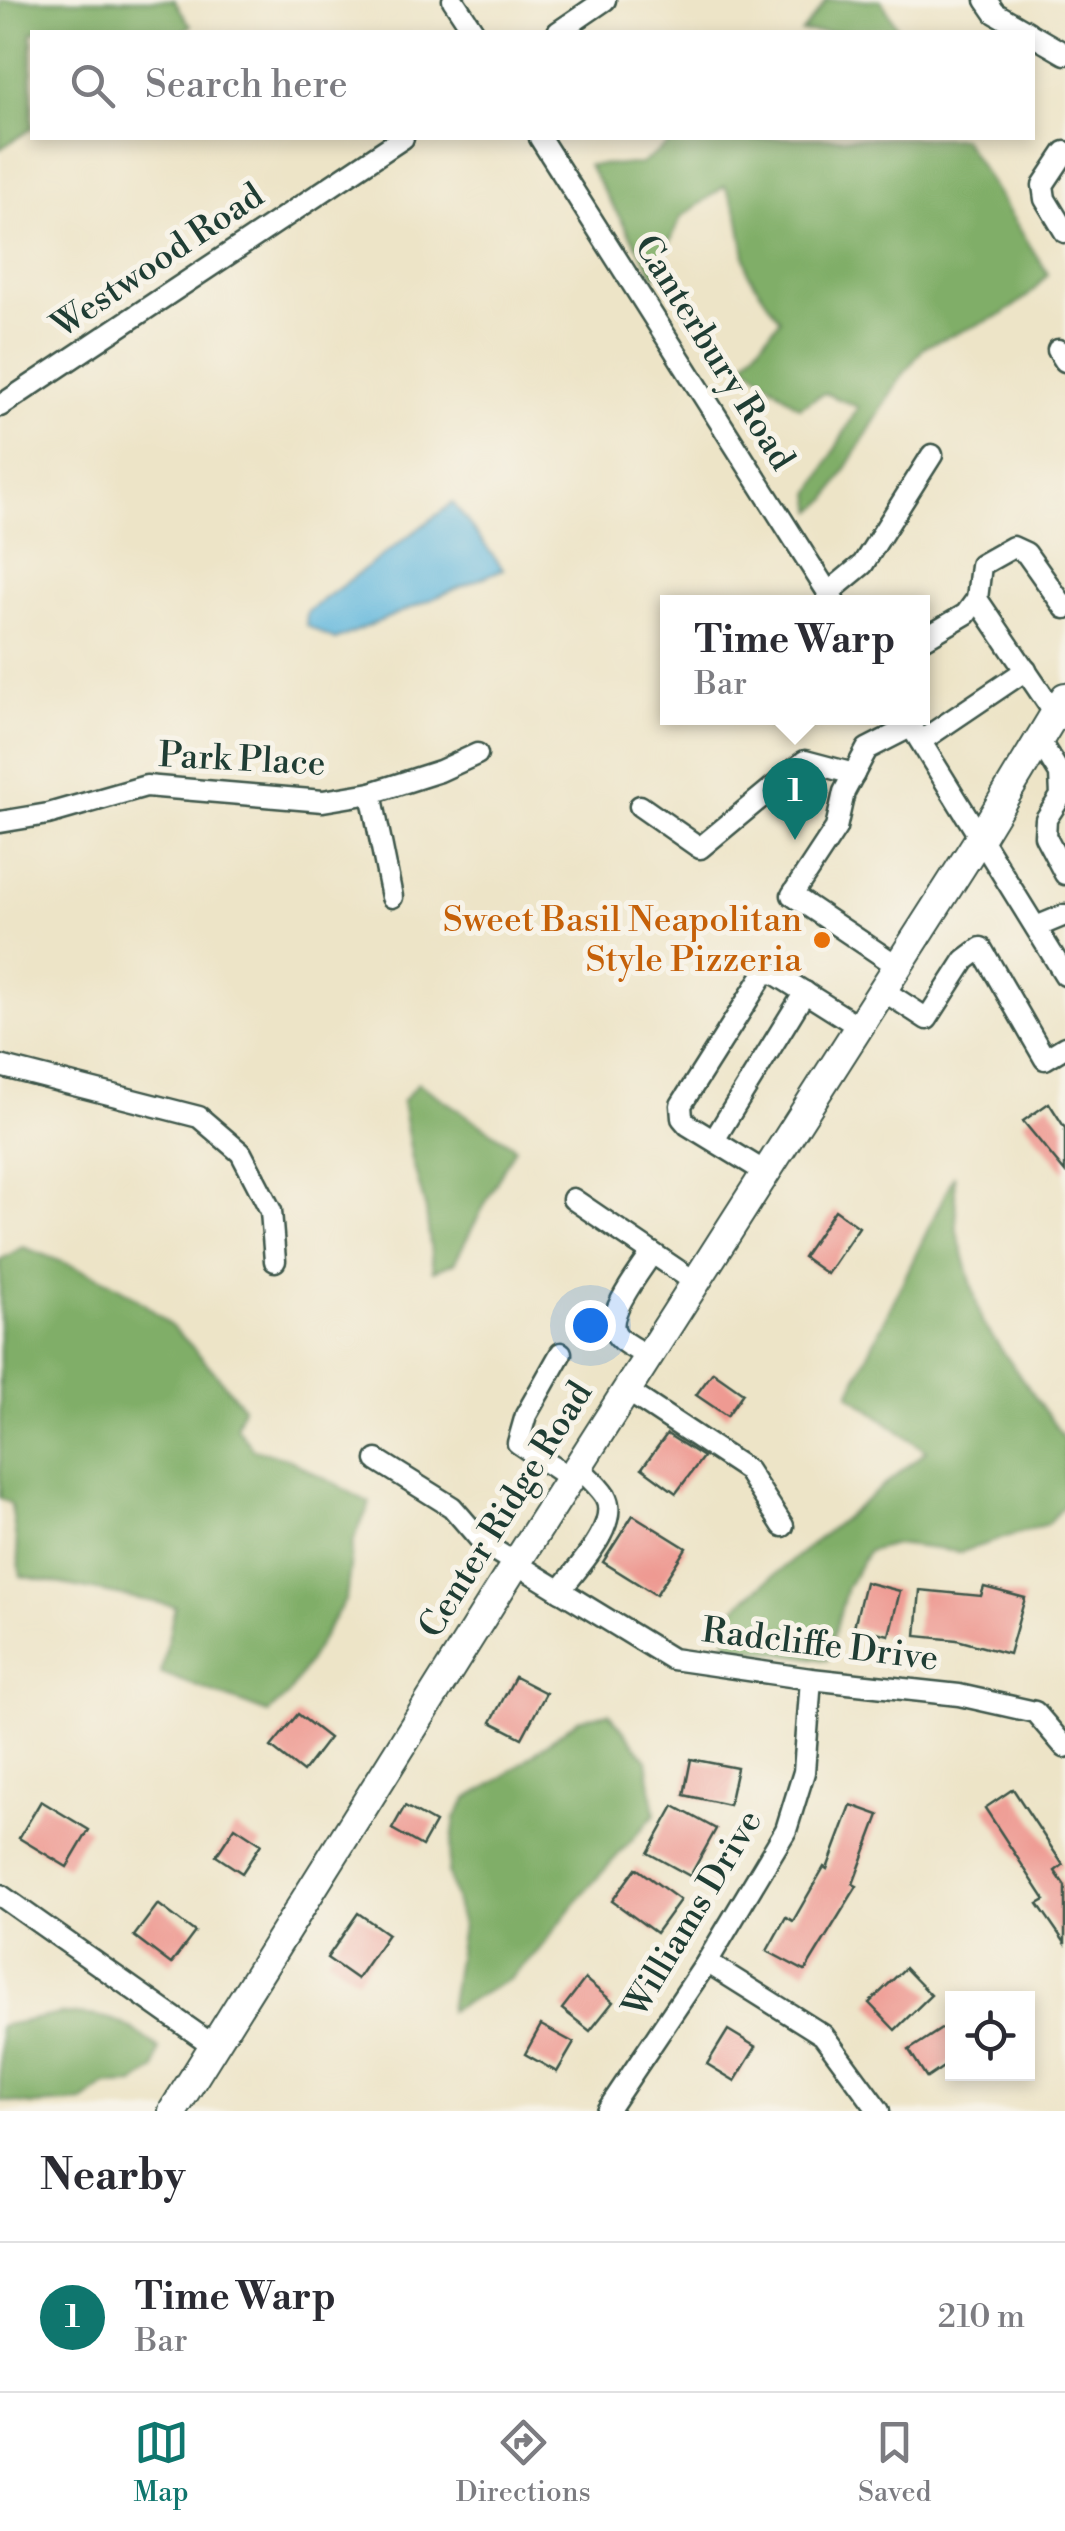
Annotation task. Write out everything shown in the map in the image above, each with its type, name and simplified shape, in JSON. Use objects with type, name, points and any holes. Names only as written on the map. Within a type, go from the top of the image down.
[{"type":"main road","name":"Center Ridge Road","points":[[173,2111],[1060,706]]},
{"type":"street","points":[[453,0],[473,30]]},
{"type":"street","points":[[561,30],[605,0]]},
{"type":"street","points":[[986,0],[995,13],[1023,30]]},
{"type":"street","points":[[1035,37],[1065,54]]},
{"type":"street","name":"Westwood Road","points":[[0,406],[400,140]]},
{"type":"street","name":"Canterbury Road","points":[[541,140],[829,595]]},
{"type":"street","points":[[1065,152],[1044,185],[1045,199],[1065,232]]},
{"type":"street","points":[[834,595],[862,564],[932,455]]},
{"type":"street","points":[[930,635],[966,614],[977,599],[981,565],[1013,547],[1026,554],[1065,608]]},
{"type":"street","points":[[977,599],[1026,670],[1060,706]]},
{"type":"street","points":[[930,719],[1026,670]]},
{"type":"street","points":[[1065,975],[913,728],[868,749],[844,792],[836,828],[792,895],[889,976],[927,1020],[966,960],[980,948],[1045,1058],[1065,1046]]},
{"type":"street","points":[[1040,740],[1060,774],[1061,796],[1046,818],[1045,836],[1065,874]]},
{"type":"street","name":"Park Place","points":[[0,822],[48,814],[146,786],[323,801],[370,793],[440,772],[477,754]]},
{"type":"street","points":[[640,806],[700,848],[805,761],[854,774]]},
{"type":"street","points":[[370,793],[392,897]]},
{"type":"street","points":[[1036,927],[1065,916]]},
{"type":"street","points":[[765,1172],[688,1125],[682,1118],[681,1105],[764,974],[774,972],[858,1026]]},
{"type":"street","points":[[714,1140],[804,992]]},
{"type":"street","points":[[0,1066],[199,1117],[241,1152],[271,1211],[275,1261]]},
{"type":"street","points":[[573,1199],[695,1282]]},
{"type":"street","points":[[648,1356],[616,1336],[613,1326],[620,1304],[652,1253]]},
{"type":"street","points":[[560,1592],[607,1527],[609,1514],[606,1498],[574,1472],[518,1443],[526,1415],[562,1353]]},
{"type":"street","points":[[626,1390],[747,1470],[783,1526]]},
{"type":"street","name":"Radcliffe Drive","points":[[377,1460],[452,1506],[484,1544],[515,1565],[672,1658],[959,1696],[1034,1712],[1065,1747]]},
{"type":"street","name":"Williams Drive","points":[[607,2111],[707,1962],[786,1830],[804,1772],[811,1679]]},
{"type":"street","points":[[0,1895],[214,2046]]},
{"type":"street","points":[[707,1962],[822,2035],[879,2111]]},
{"type":"green space","points":[[0,0],[174,0],[191,26],[184,30],[30,30],[30,129],[0,149]]},
{"type":"green space","points":[[827,0],[881,0],[899,30],[804,30]]},
{"type":"green space","points":[[674,140],[963,140],[1048,274],[1029,295],[1002,315],[925,346],[899,380],[828,499],[814,511],[811,494],[858,407],[825,393],[799,407],[744,363],[780,320],[748,273],[738,214],[725,186],[681,217],[655,276],[588,165],[641,164]]},
{"type":"green space","points":[[418,1083],[515,1147],[454,1263],[433,1271],[426,1210],[402,1102]]},
{"type":"green space","points":[[954,1175],[957,1232],[982,1322],[1065,1440],[1065,1504],[1047,1524],[961,1552],[895,1544],[868,1551],[847,1587],[827,1660],[726,1645],[727,1618],[740,1603],[926,1451],[849,1394]]},
{"type":"green space","points":[[23,1247],[99,1277],[166,1321],[243,1407],[236,1427],[253,1449],[286,1458],[370,1503],[353,1542],[346,1598],[289,1694],[268,1713],[161,1673],[175,1606],[21,1576],[11,1504],[0,1498],[0,1260]]},
{"type":"green space","points":[[609,1713],[647,1760],[655,1814],[510,1979],[449,2011],[462,1926],[448,1872],[455,1818],[467,1799],[502,1778],[578,1720]]},
{"type":"green space","points":[[60,2014],[103,2017],[124,2025],[159,2049],[155,2069],[134,2084],[105,2085],[83,2102],[34,2105],[0,2101],[0,2026]]},
{"type":"water","points":[[453,503],[503,569],[335,640],[306,625],[307,612]]},
{"type":"building","points":[[1049,1103],[1065,1128],[1065,1172],[1023,1121]]},
{"type":"building","points":[[835,1210],[859,1227],[827,1274],[803,1257]]},
{"type":"building","points":[[713,1372],[743,1393],[727,1416],[696,1395]]},
{"type":"building","points":[[667,1434],[703,1457],[676,1493],[642,1468]]},
{"type":"building","points":[[633,1515],[686,1548],[656,1595],[603,1562]]},
{"type":"building","points":[[865,1582],[900,1591],[889,1635],[854,1627]]},
{"type":"building","points":[[984,1587],[1025,1598],[1009,1654],[957,1640],[916,1636],[920,1590],[981,1596]]},
{"type":"building","points":[[515,1677],[546,1693],[522,1738],[491,1722]]},
{"type":"building","points":[[298,1714],[329,1738],[303,1772],[271,1747]]},
{"type":"building","points":[[691,1759],[737,1768],[729,1805],[684,1795]]},
{"type":"building","points":[[1013,1789],[1063,1865],[1055,1871],[1065,1886],[1065,1943],[1038,1904],[1045,1900],[985,1808]]},
{"type":"building","points":[[41,1801],[89,1830],[67,1867],[19,1838]]},
{"type":"building","points":[[851,1805],[879,1815],[853,1884],[857,1886],[805,1971],[767,1951],[786,1917],[793,1921],[824,1867],[827,1869]]},
{"type":"building","points":[[405,1806],[435,1823],[422,1846],[392,1829]]},
{"type":"building","points":[[674,1806],[716,1829],[690,1876],[648,1853]]},
{"type":"building","points":[[235,1827],[261,1844],[242,1873],[216,1856]]},
{"type":"building","points":[[636,1868],[680,1900],[656,1933],[612,1901]]},
{"type":"building","points":[[158,1904],[195,1932],[171,1964],[134,1936]]},
{"type":"building","points":[[358,1913],[388,1934],[357,1979],[327,1958]]},
{"type":"building","points":[[905,1968],[931,1995],[895,2030],[869,2003]]},
{"type":"building","points":[[585,1979],[613,2002],[590,2031],[562,2009]]},
{"type":"building","points":[[541,2025],[574,2043],[557,2072],[525,2054]]},
{"type":"building","points":[[945,2027],[945,2066],[927,2078],[909,2050]]},
{"type":"building","points":[[728,2030],[756,2047],[735,2081],[707,2064]]},
{"type":"place","name":"Time Warp","points":[[795,840]]},
{"type":"place","name":"Sweet Basil Neapolitan Style Pizzeria","points":[[822,940]]}]
